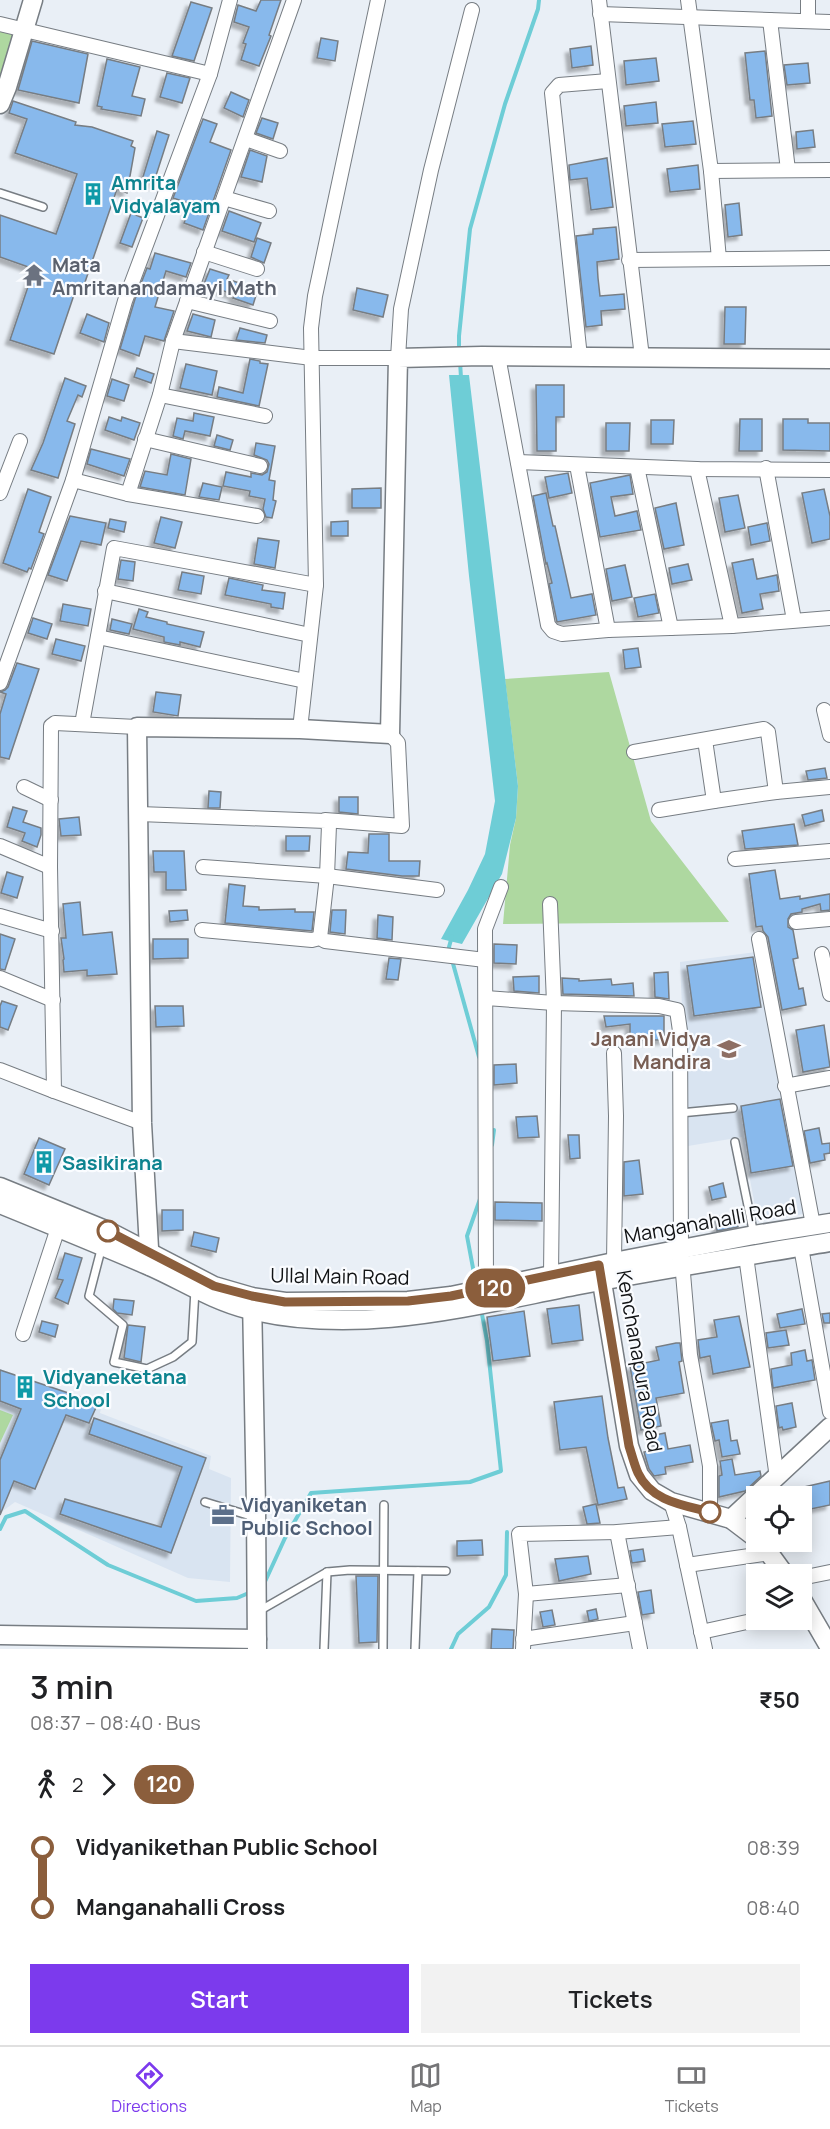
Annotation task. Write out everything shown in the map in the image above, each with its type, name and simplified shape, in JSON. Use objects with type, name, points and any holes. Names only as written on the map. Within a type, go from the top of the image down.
[{"type":"street","points":[[0,104],[33,0]]},
{"type":"street","points":[[0,683],[73,480],[125,301],[210,74],[230,0]]},
{"type":"street","points":[[128,494],[160,394],[173,341],[294,0]]},
{"type":"street","points":[[300,729],[316,585],[311,328],[315,296],[378,0]]},
{"type":"street","points":[[688,0],[711,171],[719,259]]},
{"type":"street","points":[[808,0],[808,21]]},
{"type":"street","points":[[642,357],[600,7],[689,17],[830,22]]},
{"type":"street","points":[[139,814],[325,820],[402,826],[398,743],[390,734],[401,309],[431,170],[472,10]]},
{"type":"street","points":[[770,20],[788,170]]},
{"type":"street","points":[[0,24],[210,74]]},
{"type":"street","points":[[580,357],[552,93],[559,85],[608,81]]},
{"type":"street","points":[[246,139],[280,151]]},
{"type":"street","points":[[711,171],[830,170]]},
{"type":"street","points":[[224,198],[269,211]]},
{"type":"street","points":[[204,252],[257,269]]},
{"type":"street","points":[[629,260],[830,258]]},
{"type":"street","points":[[187,301],[270,321]]},
{"type":"street","points":[[173,341],[312,358],[490,356],[830,359]]},
{"type":"street","points":[[490,356],[518,462],[548,625],[553,632],[562,634],[608,630],[732,626],[830,618]]},
{"type":"street","points":[[160,394],[265,416]]},
{"type":"street","points":[[145,439],[260,466]]},
{"type":"street","points":[[0,493],[20,441]]},
{"type":"street","points":[[518,462],[698,469],[830,470]]},
{"type":"street","points":[[577,465],[608,630]]},
{"type":"street","points":[[637,467],[671,628]]},
{"type":"street","points":[[766,468],[794,620]]},
{"type":"street","points":[[698,469],[732,626]]},
{"type":"street","points":[[73,480],[128,494],[257,516]]},
{"type":"street","points":[[82,724],[114,548],[316,585]]},
{"type":"street","points":[[105,591],[310,635]]},
{"type":"street","points":[[98,637],[305,681]]},
{"type":"street","points":[[824,710],[830,735]]},
{"type":"street","points":[[54,1090],[50,867],[51,726],[55,723],[137,727],[300,729],[390,734]]},
{"type":"street","points":[[137,727],[142,1123],[150,1259]]},
{"type":"street","points":[[634,752],[764,729],[768,732],[776,792]]},
{"type":"street","points":[[705,740],[714,801]]},
{"type":"street","points":[[24,787],[51,800]]},
{"type":"street","points":[[659,810],[776,792],[830,787]]},
{"type":"street","points":[[320,938],[327,876],[329,825],[325,820]]},
{"type":"street","points":[[0,846],[50,867]]},
{"type":"street","points":[[735,859],[830,851]]},
{"type":"street","points":[[203,867],[327,876],[437,890]]},
{"type":"street","points":[[501,886],[485,930],[487,1296],[605,1269],[616,1116],[614,1053]]},
{"type":"street","points":[[550,904],[554,1003],[551,1275]]},
{"type":"street","points":[[0,915],[52,931]]},
{"type":"street","points":[[796,922],[830,919]]},
{"type":"street","points":[[202,930],[312,940],[320,938],[325,941],[485,960]]},
{"type":"street","points":[[759,939],[785,1086],[821,1224]]},
{"type":"street","points":[[822,954],[830,994]]},
{"type":"street","points":[[0,978],[53,1000]]},
{"type":"street","points":[[486,998],[554,1003],[659,1006],[676,1010],[680,1031],[681,1258],[690,1354],[710,1466],[710,1512]]},
{"type":"street","points":[[0,1070],[142,1123]]},
{"type":"street","points":[[785,1086],[830,1078]]},
{"type":"street","name":"Ullal Main Road","points":[[0,1187],[108,1231],[195,1288],[231,1304],[408,1301],[453,1303]]},
{"type":"street","name":"Ullal Main Road","points":[[0,1204],[102,1246],[150,1259],[252,1303]]},
{"type":"street","name":"Manganahalli Road","points":[[681,1258],[754,1235],[821,1224]]},
{"type":"street","points":[[23,1334],[58,1228]]},
{"type":"street","name":"Manganahalli Road","points":[[605,1269],[681,1258],[746,1256],[830,1242]]},
{"type":"street","points":[[801,1247],[824,1337],[830,1412]]},
{"type":"street","points":[[746,1256],[777,1478]]},
{"type":"street","name":"Kenchanapura Road","points":[[453,1303],[487,1296],[551,1275],[605,1269],[629,1446],[639,1474],[652,1491],[671,1502],[731,1519],[746,1530]]},
{"type":"street","points":[[0,1635],[71,1642],[257,1644],[252,1303]]},
{"type":"street","points":[[731,1519],[830,1427]]},
{"type":"street","points":[[671,1502],[679,1527],[705,1649]]},
{"type":"street","points":[[635,1623],[523,1644],[526,1594],[519,1534],[617,1532],[679,1527]]},
{"type":"street","points":[[617,1532],[640,1649]]},
{"type":"street","points":[[687,1565],[746,1551]]},
{"type":"street","points":[[812,1576],[830,1572]]},
{"type":"street","points":[[526,1594],[628,1585]]},
{"type":"street","points":[[812,1619],[830,1648]]},
{"type":"street","points":[[701,1632],[746,1622]]},
{"type":"lane","points":[[0,193],[43,207]]},
{"type":"lane","points":[[680,1113],[733,1108]]},
{"type":"lane","points":[[735,1142],[754,1235]]},
{"type":"lane","points":[[102,1246],[89,1296],[123,1325],[114,1362],[147,1369],[173,1357],[192,1342],[195,1288]]},
{"type":"lane","points":[[205,1502],[256,1518]]},
{"type":"lane","points":[[383,1649],[384,1505]]},
{"type":"lane","points":[[256,1606],[327,1572],[336,1570],[446,1571]]},
{"type":"lane","points":[[415,1649],[418,1571]]},
{"type":"lane","points":[[324,1649],[327,1572]]},
{"type":"shaded area","name":"Janani Vidya Mandira","points":[[756,952],[803,1214],[758,1222],[742,1137],[688,1146],[680,962]]},
{"type":"shaded area","points":[[0,1369],[102,1403],[100,1413],[211,1456],[209,1469],[231,1478],[230,1582],[188,1578],[15,1502],[0,1513]]},
{"type":"green space","points":[[0,31],[17,36],[0,84]]},
{"type":"green space","points":[[609,672],[651,821],[729,922],[503,924],[518,786],[505,679]]},
{"type":"green space","points":[[0,1410],[13,1415],[0,1443]]},
{"type":"water","points":[[449,375],[469,375],[518,786],[516,818],[502,874],[462,944],[441,939],[485,854],[495,801]]},
{"type":"building","points":[[261,0],[281,0],[269,35],[271,36],[259,66],[241,60],[246,44],[243,43],[249,27],[234,22],[238,5],[256,11]]},
{"type":"building","points":[[191,2],[212,8],[194,61],[172,56]]},
{"type":"building","points":[[321,38],[338,41],[335,61],[317,58]]},
{"type":"building","points":[[32,41],[88,54],[79,103],[18,90]]},
{"type":"building","points":[[591,46],[593,65],[572,68],[570,49]]},
{"type":"building","points":[[765,51],[772,116],[756,118],[754,100],[750,100],[745,53]]},
{"type":"building","points":[[656,58],[659,81],[626,85],[624,61]]},
{"type":"building","points":[[107,59],[140,67],[132,96],[145,99],[141,116],[101,109],[102,107],[97,106]]},
{"type":"building","points":[[808,63],[810,83],[787,85],[784,65]]},
{"type":"building","points":[[167,73],[190,78],[182,103],[160,97]]},
{"type":"building","points":[[231,92],[249,100],[243,117],[224,108]]},
{"type":"building","name":"Amrita Vidyalayam","points":[[13,101],[76,122],[75,125],[92,127],[133,141],[131,146],[135,148],[127,193],[117,189],[84,285],[78,283],[54,354],[10,340],[34,269],[0,257],[0,215],[56,234],[77,174],[15,153],[27,119],[9,113]]},
{"type":"building","points":[[656,102],[658,123],[626,126],[624,106]]},
{"type":"building","points":[[262,118],[278,123],[273,139],[256,133]]},
{"type":"building","points":[[203,119],[217,124],[210,142],[231,150],[203,230],[184,223],[191,204],[173,198]]},
{"type":"building","points":[[693,121],[696,144],[665,147],[662,124]]},
{"type":"building","points":[[813,130],[815,147],[797,149],[796,132]]},
{"type":"building","points":[[157,131],[169,135],[153,185],[142,180]]},
{"type":"building","points":[[250,150],[267,156],[262,182],[241,177]]},
{"type":"building","points":[[607,158],[613,207],[591,210],[587,178],[570,180],[569,165]]},
{"type":"building","points":[[698,165],[700,189],[670,192],[667,169]]},
{"type":"building","points":[[739,203],[742,235],[728,237],[725,205]]},
{"type":"building","points":[[229,211],[261,223],[254,242],[222,231]]},
{"type":"building","points":[[131,213],[143,218],[132,247],[120,243]]},
{"type":"building","points":[[616,227],[619,259],[597,262],[598,278],[600,296],[624,294],[625,309],[601,311],[602,325],[586,327],[576,236],[593,234],[593,229]]},
{"type":"building","points":[[257,238],[271,243],[264,263],[251,257]]},
{"type":"building","points":[[155,253],[191,263],[186,277],[166,271],[155,307],[174,311],[164,341],[145,336],[139,356],[120,349],[135,299]]},
{"type":"building","points":[[210,269],[229,275],[227,279],[258,289],[253,305],[233,298],[235,295],[204,284]]},
{"type":"building","points":[[357,288],[388,295],[383,317],[353,310]]},
{"type":"building","points":[[725,307],[746,307],[745,344],[724,344]]},
{"type":"building","points":[[87,314],[109,323],[104,342],[80,333]]},
{"type":"building","points":[[193,314],[215,320],[211,337],[187,331]]},
{"type":"building","points":[[240,328],[267,335],[265,343],[236,340]]},
{"type":"building","points":[[250,359],[268,364],[259,406],[217,397],[219,387],[243,393]]},
{"type":"building","points":[[186,364],[217,371],[212,395],[180,388]]},
{"type":"building","points":[[137,368],[154,374],[151,383],[134,377]]},
{"type":"building","points":[[65,378],[86,386],[82,397],[78,395],[67,421],[75,424],[58,478],[31,470],[43,443]]},
{"type":"building","points":[[112,379],[129,385],[124,401],[107,396]]},
{"type":"building","points":[[536,385],[564,385],[564,417],[556,417],[556,451],[537,451]]},
{"type":"building","points":[[194,413],[214,417],[210,436],[185,431],[183,439],[173,436],[177,418],[193,421]]},
{"type":"building","points":[[109,417],[121,421],[122,417],[140,423],[134,440],[105,430]]},
{"type":"building","points":[[740,419],[762,419],[762,451],[739,451]]},
{"type":"building","points":[[783,419],[808,419],[808,423],[830,423],[830,451],[783,450]]},
{"type":"building","points":[[651,420],[674,420],[673,444],[651,444]]},
{"type":"building","points":[[606,423],[630,423],[629,451],[606,451]]},
{"type":"building","points":[[217,435],[233,440],[230,450],[214,446]]},
{"type":"building","points":[[256,443],[275,446],[269,480],[275,481],[273,500],[276,501],[272,518],[266,517],[263,509],[265,499],[249,496],[250,491],[223,486],[226,472],[251,477],[251,473],[262,475],[267,472],[269,464],[267,460],[254,455]]},
{"type":"building","points":[[91,449],[130,459],[124,476],[87,464]]},
{"type":"building","points":[[171,454],[191,459],[185,495],[140,487],[145,471],[167,475]]},
{"type":"building","points":[[568,473],[572,493],[549,498],[545,477]]},
{"type":"building","points":[[630,475],[633,494],[611,497],[615,516],[637,511],[641,530],[600,537],[590,483]]},
{"type":"building","points":[[203,483],[222,487],[219,500],[199,497]]},
{"type":"building","points":[[381,488],[381,508],[352,508],[352,489]]},
{"type":"building","points":[[28,489],[51,497],[39,532],[44,534],[31,569],[29,568],[27,572],[3,563]]},
{"type":"building","points":[[824,489],[830,516],[830,539],[812,543],[802,493]]},
{"type":"building","points":[[546,493],[571,598],[592,594],[596,615],[557,622],[549,584],[552,583],[546,564],[533,496]]},
{"type":"building","points":[[738,495],[745,528],[725,532],[719,498]]},
{"type":"building","points":[[676,503],[684,545],[664,549],[655,508]]},
{"type":"building","points":[[70,516],[106,523],[101,545],[81,541],[67,581],[48,575]]},
{"type":"building","points":[[161,517],[182,522],[175,548],[154,543]]},
{"type":"building","points":[[110,519],[126,522],[124,532],[108,528]]},
{"type":"building","points":[[348,521],[348,536],[331,536],[331,522]]},
{"type":"building","points":[[767,523],[770,541],[751,545],[748,527]]},
{"type":"building","points":[[258,538],[279,541],[275,568],[254,564]]},
{"type":"building","points":[[753,559],[757,579],[777,575],[779,591],[760,594],[763,609],[742,613],[732,563]]},
{"type":"building","points":[[121,560],[135,562],[133,581],[118,579]]},
{"type":"building","points":[[688,564],[692,580],[672,584],[669,568]]},
{"type":"building","points":[[625,565],[632,597],[612,601],[606,569]]},
{"type":"building","points":[[182,572],[204,576],[201,594],[178,590]]},
{"type":"building","points":[[229,578],[263,585],[262,590],[285,593],[283,609],[271,607],[271,604],[225,595]]},
{"type":"building","points":[[655,594],[659,613],[638,617],[634,598]]},
{"type":"building","points":[[63,604],[91,609],[88,626],[60,621]]},
{"type":"building","points":[[139,609],[148,612],[146,617],[204,632],[200,647],[180,642],[180,645],[164,642],[164,637],[133,629]]},
{"type":"building","points":[[33,618],[52,624],[47,639],[28,633]]},
{"type":"building","points":[[112,619],[132,624],[129,634],[110,630]]},
{"type":"building","points":[[56,639],[85,646],[81,661],[52,654]]},
{"type":"building","points":[[638,648],[641,667],[625,669],[623,650]]},
{"type":"building","points":[[17,663],[39,669],[9,759],[0,757],[0,714],[6,694],[0,692],[8,687]]},
{"type":"building","points":[[156,692],[181,695],[178,716],[153,712]]},
{"type":"building","points":[[825,768],[827,778],[808,780],[806,771]]},
{"type":"building","points":[[209,791],[221,792],[220,808],[208,808]]},
{"type":"building","points":[[339,797],[358,797],[358,814],[339,812]]},
{"type":"building","points":[[13,807],[27,811],[23,822],[41,828],[37,847],[22,841],[25,833],[7,827]]},
{"type":"building","points":[[822,810],[824,821],[805,826],[802,815]]},
{"type":"building","points":[[79,817],[81,835],[61,836],[59,819]]},
{"type":"building","points":[[794,824],[798,845],[745,849],[742,831]]},
{"type":"building","points":[[369,834],[389,834],[389,861],[420,861],[419,876],[346,869],[348,852],[368,853]]},
{"type":"building","points":[[286,836],[310,836],[309,851],[286,851]]},
{"type":"building","points":[[153,851],[184,851],[186,890],[166,890],[166,872],[154,872]]},
{"type":"building","points":[[775,870],[780,899],[800,896],[800,899],[830,894],[830,910],[821,911],[820,904],[791,914],[788,919],[788,927],[793,930],[798,958],[793,959],[799,989],[803,988],[806,1005],[782,1010],[768,937],[762,926],[756,927],[749,874]]},
{"type":"building","points":[[7,872],[23,877],[17,898],[1,893]]},
{"type":"building","points":[[229,884],[245,886],[243,906],[259,907],[259,910],[295,909],[295,912],[314,912],[312,931],[225,923]]},
{"type":"building","points":[[80,902],[83,935],[112,932],[117,974],[87,976],[87,970],[64,972],[61,938],[66,938],[63,904]]},
{"type":"building","points":[[187,910],[188,920],[170,922],[169,911]]},
{"type":"building","points":[[332,910],[346,910],[345,934],[330,932]]},
{"type":"building","points":[[378,915],[393,917],[392,940],[377,938]]},
{"type":"building","points":[[0,934],[15,939],[5,970],[0,969]]},
{"type":"building","points":[[153,939],[188,939],[188,958],[153,959]]},
{"type":"building","points":[[494,944],[517,945],[516,964],[494,963]]},
{"type":"building","points":[[753,957],[761,1007],[694,1016],[687,966]]},
{"type":"building","points":[[389,958],[401,959],[398,980],[386,979]]},
{"type":"building","points":[[668,972],[669,999],[655,997],[654,973]]},
{"type":"building","points":[[539,976],[539,993],[514,991],[513,977]]},
{"type":"building","points":[[562,978],[579,979],[579,981],[611,979],[612,985],[633,983],[634,996],[563,994]]},
{"type":"building","points":[[2,1001],[17,1006],[8,1030],[0,1027]]},
{"type":"building","points":[[155,1006],[183,1006],[184,1026],[156,1027]]},
{"type":"building","points":[[604,1016],[664,1016],[664,1040],[630,1040],[630,1024],[606,1027]]},
{"type":"building","points":[[824,1025],[830,1067],[803,1072],[796,1030]]},
{"type":"building","points":[[516,1064],[517,1083],[494,1085],[494,1065]]},
{"type":"building","points":[[780,1099],[793,1166],[751,1173],[741,1106]]},
{"type":"building","points":[[537,1116],[539,1137],[518,1138],[516,1117]]},
{"type":"building","points":[[819,1128],[822,1144],[830,1143],[830,1153],[824,1154],[825,1160],[810,1163],[804,1131]]},
{"type":"building","points":[[568,1135],[579,1135],[580,1158],[570,1159]]},
{"type":"building","name":"Sasikirana","points":[[39,1138],[65,1149],[49,1185],[24,1174]]},
{"type":"building","points":[[639,1160],[643,1194],[624,1196],[624,1162]]},
{"type":"building","points":[[723,1183],[726,1197],[712,1200],[709,1187]]},
{"type":"building","points":[[495,1202],[542,1203],[542,1221],[495,1220]]},
{"type":"building","points":[[162,1210],[183,1210],[183,1230],[162,1231]]},
{"type":"building","points":[[737,1215],[738,1227],[717,1231],[716,1217]]},
{"type":"building","points":[[194,1232],[219,1238],[216,1252],[191,1246]]},
{"type":"building","points":[[65,1253],[82,1258],[68,1304],[55,1298],[63,1280],[57,1279]]},
{"type":"building","points":[[114,1299],[134,1301],[132,1315],[117,1313],[113,1309]]},
{"type":"building","points":[[579,1305],[583,1340],[552,1344],[547,1309]]},
{"type":"building","points":[[802,1309],[805,1324],[780,1328],[777,1314]]},
{"type":"building","points":[[524,1311],[530,1356],[493,1361],[487,1317]]},
{"type":"building","points":[[830,1313],[830,1323],[824,1323],[822,1314]]},
{"type":"building","points":[[739,1316],[750,1367],[713,1374],[710,1356],[700,1358],[698,1340],[717,1337],[714,1320]]},
{"type":"building","points":[[42,1321],[58,1325],[55,1337],[39,1332]]},
{"type":"building","points":[[128,1325],[145,1327],[141,1362],[124,1358]]},
{"type":"building","points":[[786,1330],[789,1345],[768,1348],[766,1333]]},
{"type":"building","points":[[680,1343],[682,1361],[679,1362],[684,1393],[656,1398],[661,1426],[641,1430],[630,1366],[659,1360],[656,1347]]},
{"type":"building","points":[[805,1350],[807,1361],[812,1360],[815,1380],[773,1388],[771,1369],[792,1365],[791,1353]]},
{"type":"building","points":[[0,1370],[98,1403],[89,1423],[66,1415],[35,1489],[14,1481],[0,1515],[0,1460],[21,1409],[0,1401]]},
{"type":"building","points":[[602,1396],[618,1488],[624,1487],[627,1499],[598,1505],[586,1447],[560,1450],[554,1402]]},
{"type":"building","points":[[792,1403],[796,1427],[783,1430],[782,1427],[779,1428],[776,1406]]},
{"type":"building","points":[[94,1418],[206,1458],[171,1553],[60,1514],[65,1499],[161,1527],[182,1467],[89,1434]]},
{"type":"building","points":[[728,1420],[731,1441],[737,1440],[740,1454],[722,1457],[719,1440],[715,1441],[711,1423]]},
{"type":"building","points":[[665,1433],[668,1449],[690,1445],[693,1462],[665,1467],[666,1474],[654,1476],[649,1469],[644,1452],[658,1449],[655,1435]]},
{"type":"building","points":[[732,1459],[735,1475],[760,1471],[761,1476],[750,1486],[746,1486],[745,1491],[719,1497],[719,1476],[722,1475],[720,1461]]},
{"type":"building","points":[[830,1481],[830,1505],[812,1509],[812,1486],[808,1486]]},
{"type":"building","points":[[596,1504],[600,1523],[587,1524],[583,1507]]},
{"type":"building","points":[[482,1540],[483,1555],[457,1556],[457,1541]]},
{"type":"building","points":[[643,1549],[645,1561],[632,1563],[630,1551]]},
{"type":"building","points":[[588,1556],[591,1574],[559,1581],[555,1559]]},
{"type":"building","points":[[356,1576],[378,1576],[377,1642],[359,1643]]},
{"type":"building","points":[[651,1590],[654,1613],[642,1615],[638,1592]]},
{"type":"building","points":[[596,1609],[598,1619],[589,1621],[587,1611]]},
{"type":"building","points":[[552,1610],[555,1625],[543,1627],[540,1612]]},
{"type":"building","points":[[492,1629],[514,1630],[513,1649],[491,1649]]},
{"type":"waterway","points":[[459,351],[470,229],[505,104],[538,9],[539,0]]},
{"type":"waterway","points":[[460,361],[461,378]]},
{"type":"waterway","points":[[450,952],[452,936]]},
{"type":"waterway","points":[[452,960],[479,1057]]},
{"type":"waterway","points":[[492,1145],[494,1130]]},
{"type":"waterway","points":[[476,1284],[467,1236],[480,1199]]},
{"type":"waterway","points":[[263,1586],[285,1538],[311,1493],[470,1482],[501,1471],[487,1341],[481,1309]]},
{"type":"waterway","points":[[0,1529],[6,1517],[25,1511],[108,1565],[196,1601],[237,1598],[251,1592]]},
{"type":"waterway","points":[[451,1649],[458,1634],[489,1607],[506,1575],[507,1532]]},
{"type":"bus line","name":"120","points":[[108,1231],[214,1286],[285,1302],[408,1301],[451,1296],[599,1265],[629,1446],[639,1474],[652,1491],[671,1502],[710,1512]]},
{"type":"place","name":"Amrita Vidyalayam","points":[[93,194]]},
{"type":"place","name":"Mata Amritanandamayi Math","points":[[34,275]]},
{"type":"place","name":"Janani Vidya Mandira","points":[[729,1049]]},
{"type":"place","name":"Sasikirana","points":[[44,1162]]},
{"type":"place","name":"Vidyaneketana School","points":[[25,1387]]},
{"type":"place","name":"Vidyaniketan Public School","points":[[223,1515]]}]
